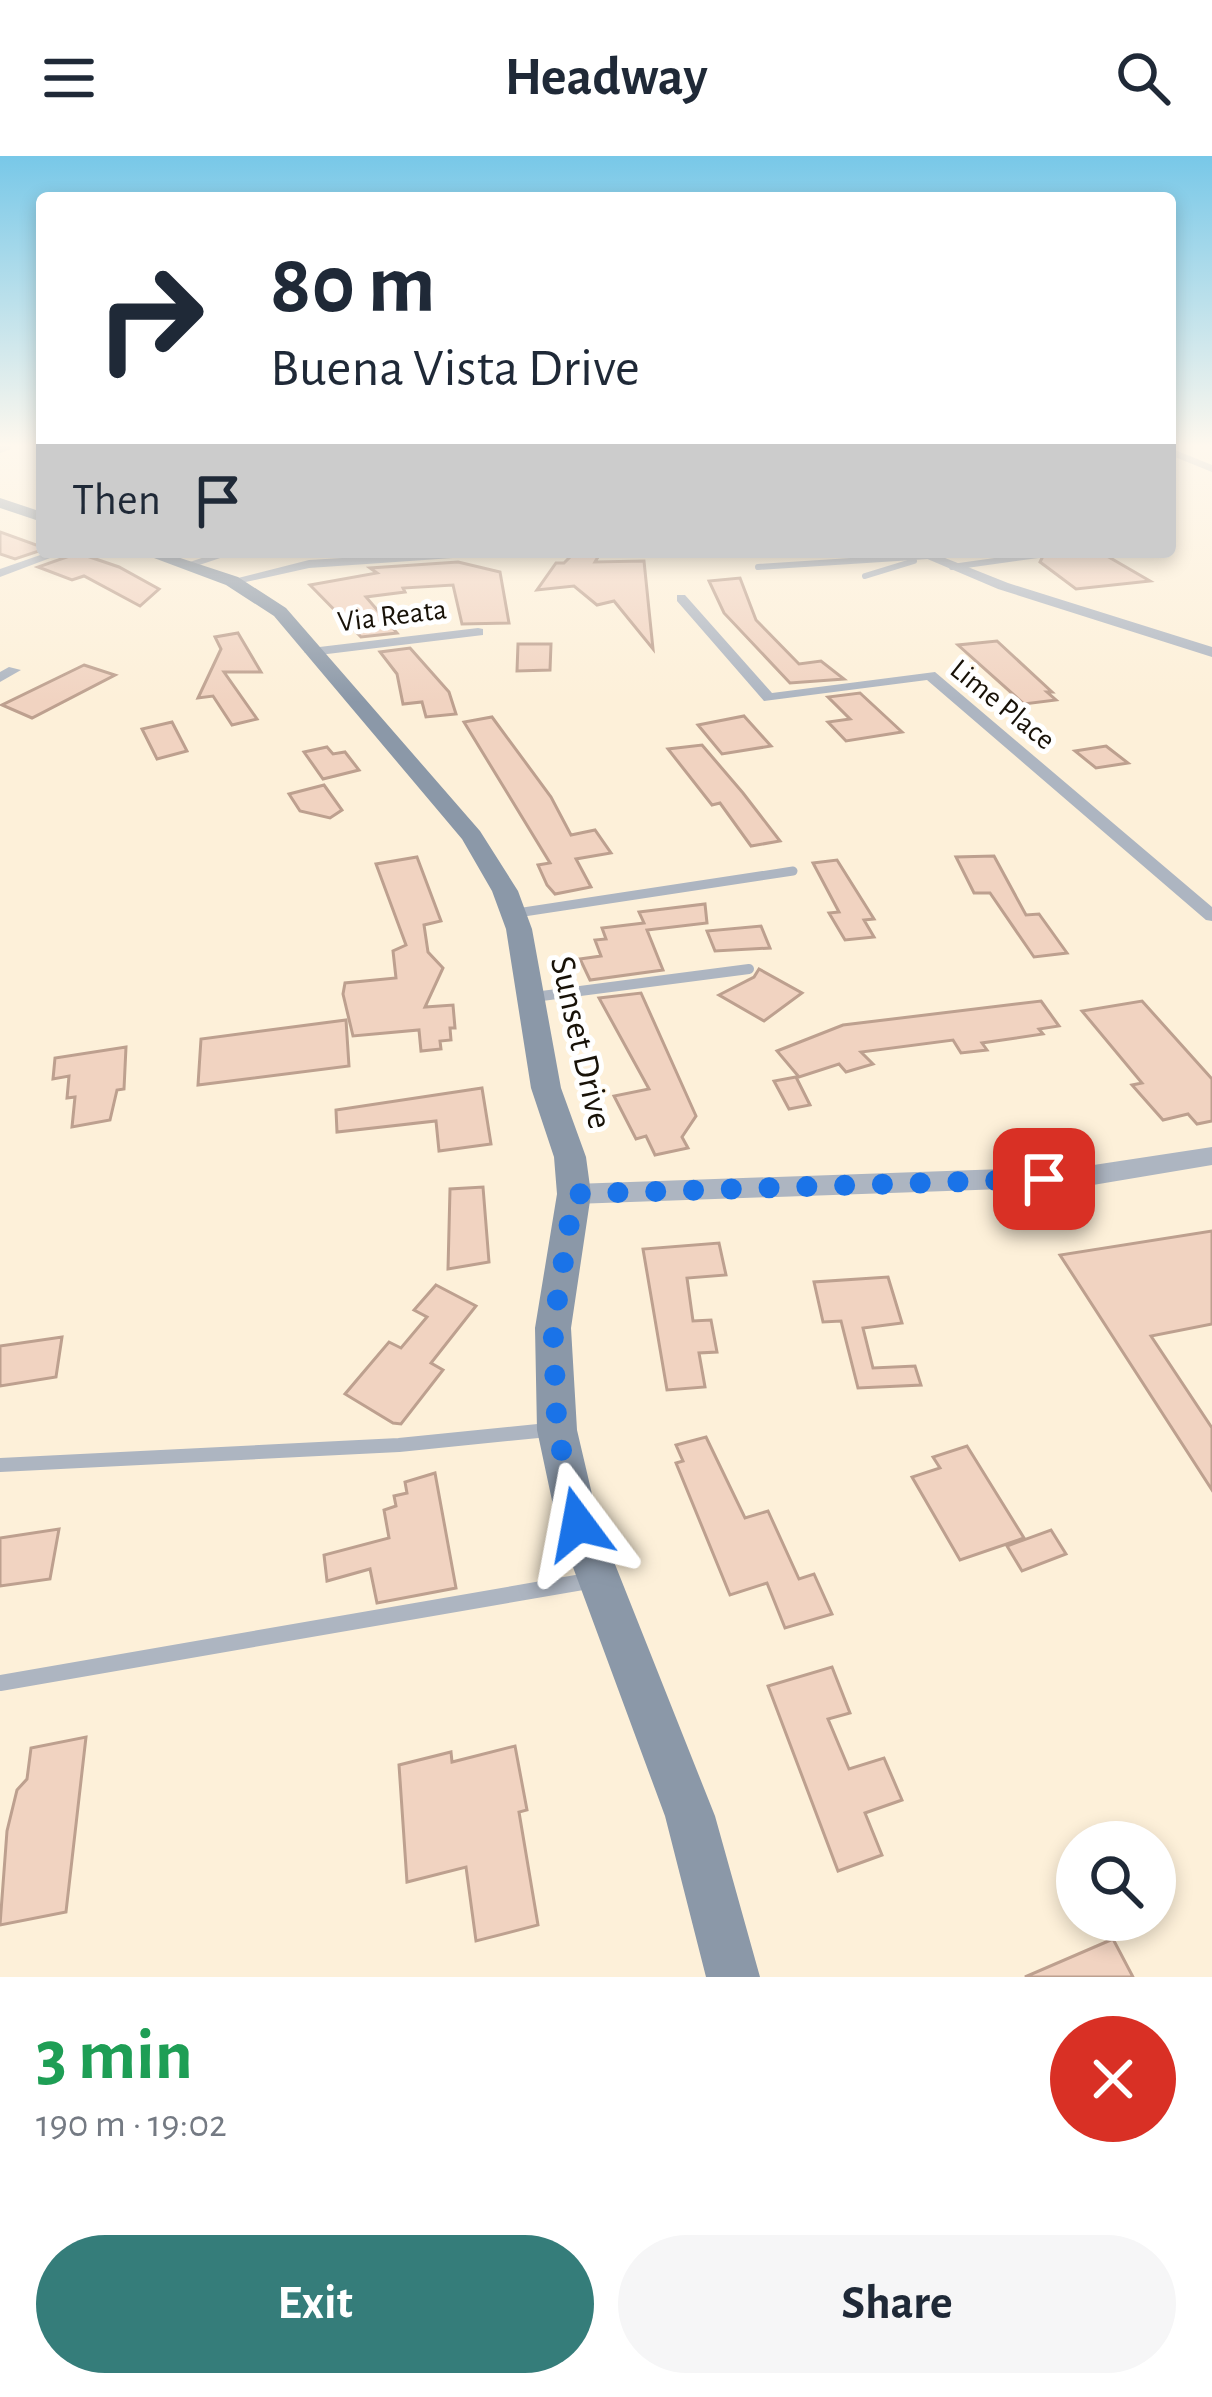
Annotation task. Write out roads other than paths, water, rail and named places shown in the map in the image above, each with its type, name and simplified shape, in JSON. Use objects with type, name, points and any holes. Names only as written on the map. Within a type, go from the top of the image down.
[{"type":"main road","name":"Sunset Drive","points":[[164,558],[187,566],[231,567],[280,612],[472,836],[513,914],[546,1088],[569,1156],[574,1194],[553,1328],[557,1430],[597,1579],[690,1816],[733,1977]]},
{"type":"street","points":[[0,573],[43,558]]},
{"type":"street","name":"Via Reata","points":[[231,567],[402,558]]},
{"type":"street","points":[[927,558],[1212,652]]},
{"type":"street","name":"Lime Place","points":[[681,598],[769,698],[930,675],[1212,916]]},
{"type":"street","name":"Via Reata","points":[[311,652],[478,632]]},
{"type":"street","points":[[574,1194],[1087,1177],[1212,1156]]},
{"type":"lane","points":[[758,567],[891,558]]},
{"type":"lane","points":[[865,576],[915,558]]},
{"type":"lane","points":[[952,567],[1016,558]]},
{"type":"lane","points":[[513,914],[793,872]]},
{"type":"lane","points":[[531,998],[749,969]]},
{"type":"lane","points":[[0,1465],[399,1444],[557,1430]]},
{"type":"lane","points":[[0,1683],[597,1579]]}]
